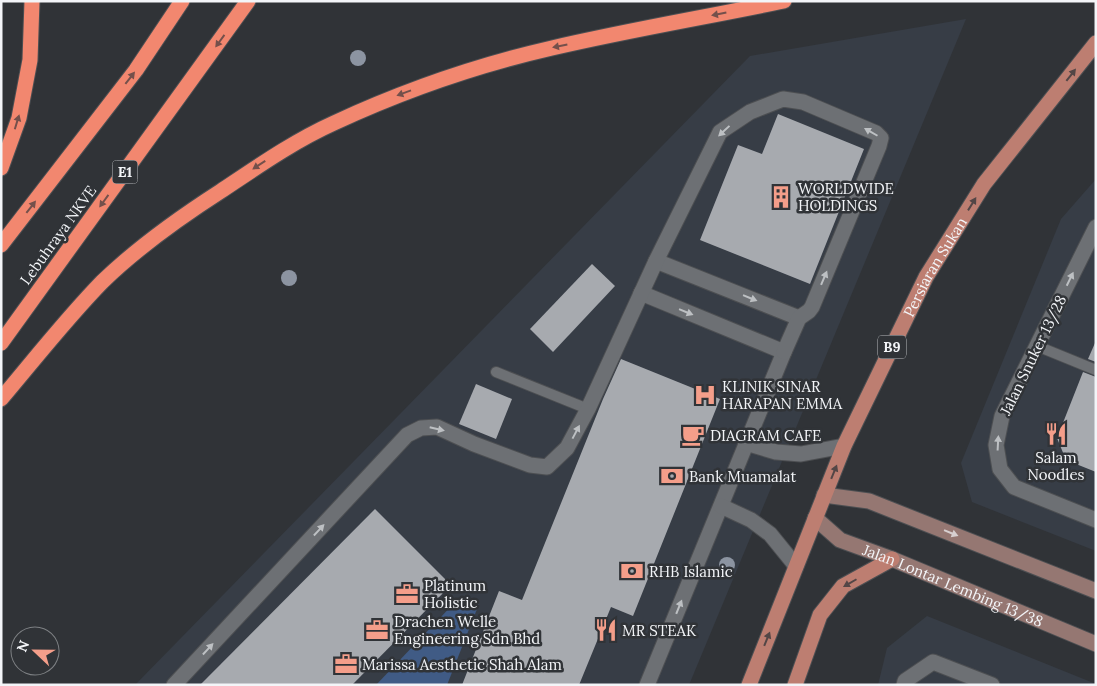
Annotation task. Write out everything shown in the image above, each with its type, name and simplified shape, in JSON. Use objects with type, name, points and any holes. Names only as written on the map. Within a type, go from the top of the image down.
[{"type":"highway","points":[[1,168],[19,118],[30,60],[32,1]]},
{"type":"highway","points":[[1,245],[136,70],[182,1]]},
{"type":"highway","name":"Lebuhraya NKVE","points":[[1,343],[248,1]]},
{"type":"highway","points":[[1,399],[73,314],[103,282],[141,248],[190,211],[270,158],[332,124],[404,93],[496,63],[552,48],[784,1]]},
{"type":"main road","name":"Persiaran Sukan","points":[[749,685],[844,446],[926,277],[984,184],[1096,43]]},
{"type":"main road","points":[[795,685],[820,615],[843,586],[892,559]]},
{"type":"street","points":[[174,685],[407,435],[421,428],[437,427],[474,444],[530,465],[547,467],[567,448],[588,409],[656,261],[720,132],[750,112],[783,99],[803,102],[876,133],[881,138],[879,146],[812,307],[799,318],[784,352],[647,685]]},
{"type":"street","name":"Jalan Snuker 13/28","points":[[1096,227],[1002,416],[996,444],[1000,469],[1014,487],[1096,520]]},
{"type":"street","points":[[656,261],[799,318]]},
{"type":"street","points":[[641,293],[784,352]]},
{"type":"street","points":[[746,443],[776,452],[801,454],[844,446]]},
{"type":"street","points":[[824,495],[869,501],[1096,591]]},
{"type":"street","points":[[721,506],[751,520],[770,534],[796,566]]},
{"type":"street","name":"Jalan Lontar Lembing 13/38","points":[[815,518],[840,540],[892,559],[1096,644]]},
{"type":"street","points":[[904,685],[905,681],[933,662],[992,685]]},
{"type":"lane","points":[[1037,346],[1096,370]]},
{"type":"lane","points":[[496,372],[588,409]]},
{"type":"shaded area","points":[[966,19],[689,685],[135,685],[750,56]]},
{"type":"shaded area","points":[[1096,179],[1096,551],[972,502],[961,463],[1061,219]]},
{"type":"shaded area","points":[[459,598],[479,604],[447,685],[376,685]]},
{"type":"shaded area","points":[[927,616],[1096,685],[878,685],[887,648]]},
{"type":"building","name":"WORLDWIDE HOLDINGS","points":[[778,114],[864,149],[810,284],[700,240],[738,145],[762,154]]},
{"type":"building","points":[[592,264],[615,286],[553,352],[530,329]]},
{"type":"building","points":[[1096,343],[1096,362],[1088,359]]},
{"type":"building","points":[[621,359],[720,399],[633,616],[611,607],[579,685],[462,685],[499,591],[522,600]]},
{"type":"building","points":[[1083,372],[1096,377],[1096,472],[1066,460],[1057,438]]},
{"type":"building","points":[[476,384],[512,399],[496,439],[459,424]]},
{"type":"building","points":[[375,509],[451,585],[352,685],[200,685]]},
{"type":"place","name":"WORLDWIDE HOLDINGS","points":[[781,197]]},
{"type":"place","name":"KLINIK SINAR HARAPAN EMMA","points":[[705,395]]},
{"type":"place","name":"Salam Noodles","points":[[1056,434]]},
{"type":"place","name":"DIAGRAM CAFE","points":[[693,435]]},
{"type":"place","name":"Bank Muamalat","points":[[672,476]]},
{"type":"place","name":"RHB Islamic","points":[[632,571]]},
{"type":"place","name":"Platinum Holistic","points":[[407,594]]},
{"type":"place","name":"Drachen Welle Engineering Sdn Bhd","points":[[377,630]]},
{"type":"place","name":"MR STEAK","points":[[606,630]]},
{"type":"place","name":"Marissa Aesthetic Shah Alam","points":[[346,664]]}]
